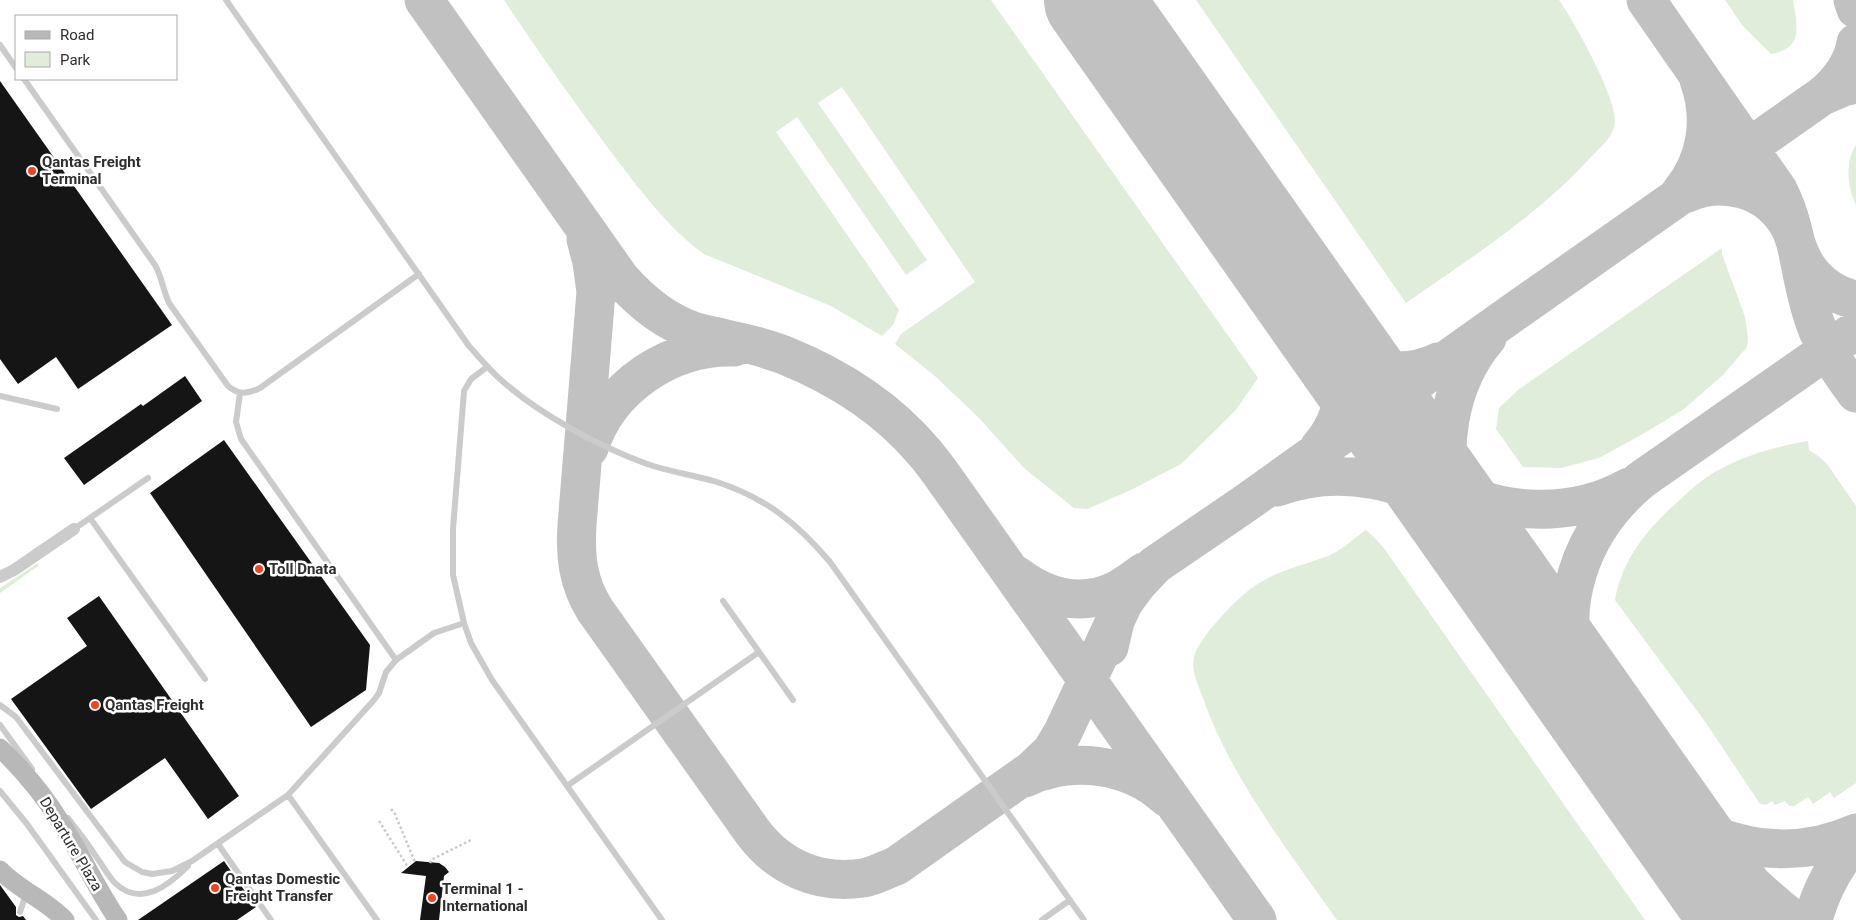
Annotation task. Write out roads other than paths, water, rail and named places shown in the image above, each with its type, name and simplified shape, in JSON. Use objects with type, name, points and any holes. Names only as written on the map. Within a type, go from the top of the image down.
[{"type":"street","points":[[0,577],[14,570],[74,529]]},
{"type":"street","points":[[0,584],[14,570]]},
{"type":"street","name":"Departure Plaza","points":[[0,748],[22,769],[50,805],[97,889],[118,920]]},
{"type":"street","points":[[0,870],[18,887],[53,909],[65,920]]},
{"type":"lane","points":[[226,0],[470,346],[487,367],[521,396],[620,453],[649,464],[717,482],[742,492],[767,504],[810,538],[830,562],[1084,920]]},
{"type":"lane","points":[[0,45],[15,67]]},
{"type":"lane","points":[[25,80],[155,265],[169,303],[228,386],[234,391],[246,393],[260,388],[419,274]]},
{"type":"lane","points":[[487,367],[471,379],[464,392],[452,557],[455,590],[464,623],[474,649],[492,680],[662,920]]},
{"type":"lane","points":[[240,393],[236,422],[241,439],[396,660]]},
{"type":"lane","points":[[0,396],[57,409]]},
{"type":"lane","points":[[74,529],[148,478]]},
{"type":"lane","points":[[90,518],[205,679]]},
{"type":"lane","points":[[723,600],[793,700]]},
{"type":"lane","points":[[0,705],[16,717],[125,862],[142,872],[152,874],[172,871],[218,844],[288,795],[379,694],[386,672],[396,660],[434,633],[464,623]]},
{"type":"lane","points":[[567,786],[759,652]]},
{"type":"lane","points":[[0,725],[39,778]]},
{"type":"lane","points":[[0,791],[27,824],[96,920]]},
{"type":"lane","points":[[288,795],[377,920]]},
{"type":"lane","points":[[62,809],[107,873],[124,889],[142,893],[162,888],[171,882],[192,861]]},
{"type":"lane","points":[[218,844],[271,920]]},
{"type":"lane","points":[[18,887],[24,896],[20,912]]},
{"type":"lane","points":[[1042,920],[1070,900]]},
{"type":"place","name":"Qantas Freight Terminal","points":[[32,171]]},
{"type":"place","name":"Toll Dnata","points":[[259,569]]},
{"type":"place","name":"Qantas Freight","points":[[95,705]]},
{"type":"place","name":"Qantas Domestic Freight Transfer","points":[[215,888]]},
{"type":"place","name":"Terminal 1 - International","points":[[432,898]]}]
